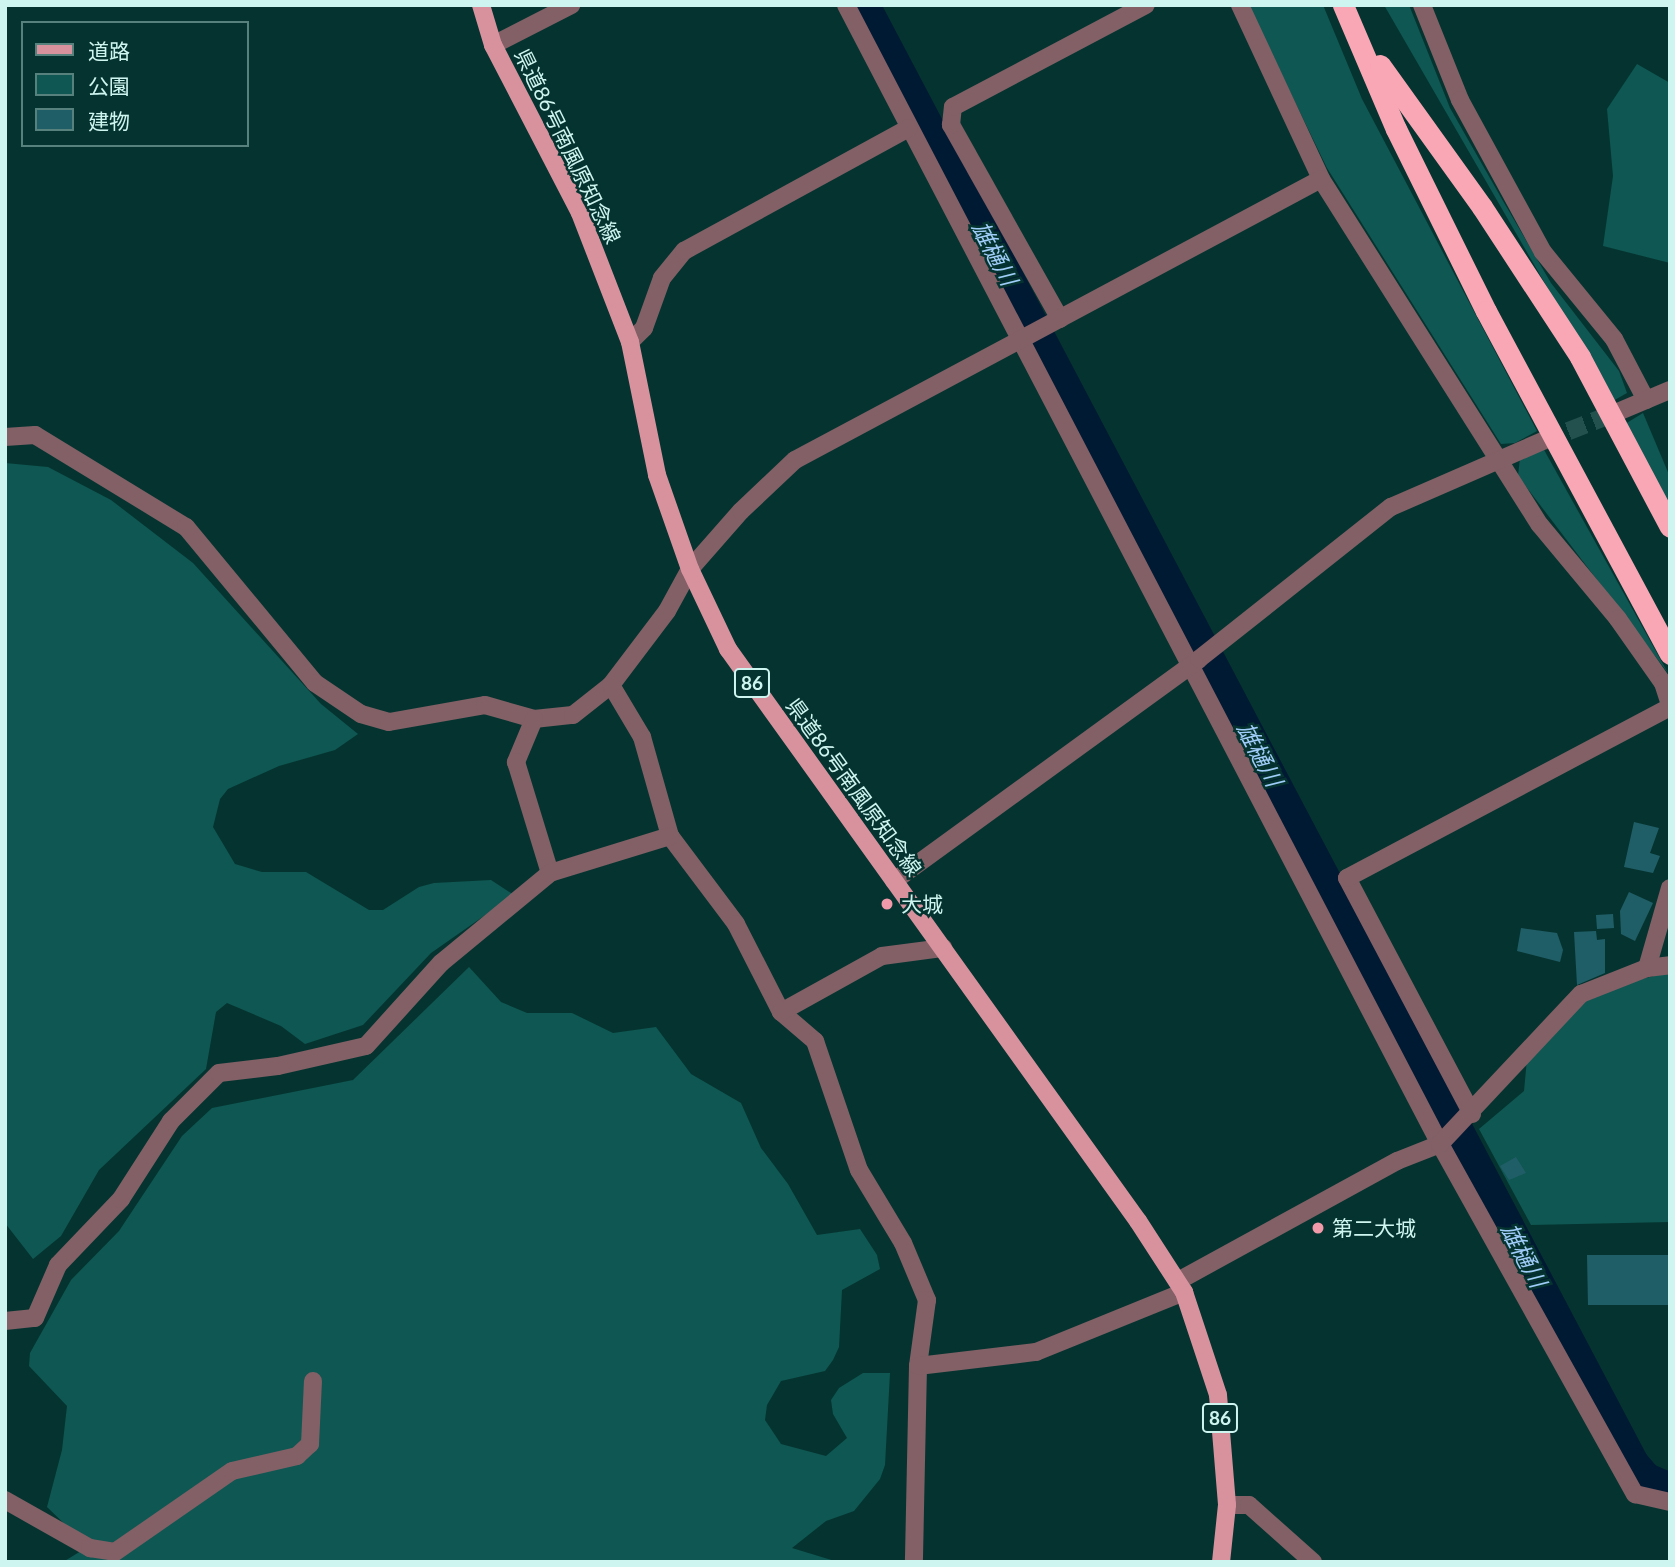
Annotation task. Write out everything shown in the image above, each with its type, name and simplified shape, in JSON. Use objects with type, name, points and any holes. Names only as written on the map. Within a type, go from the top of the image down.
[{"type":"highway","points":[[1343,5],[1360,38],[1396,129],[1480,298],[1670,654]]},
{"type":"highway","points":[[1360,38],[1482,207],[1580,357],[1670,527]]},
{"type":"main road","name":"県道86号南風原知念線","points":[[481,5],[493,45],[580,213],[630,342],[657,475],[690,569],[728,649],[943,948],[1181,1287],[1218,1395],[1227,1504],[1221,1562]]},
{"type":"street","points":[[493,45],[571,5]]},
{"type":"street","points":[[846,5],[1021,341],[1202,657],[1444,1141],[1635,1494],[1670,1502]]},
{"type":"street","points":[[1060,318],[951,125],[953,107],[1146,5]]},
{"type":"street","points":[[1240,5],[1321,179],[1502,459],[1541,525],[1618,619],[1663,683],[1670,706],[1348,878],[1470,1116]]},
{"type":"street","points":[[1422,5],[1460,100],[1543,252],[1614,339],[1646,400]]},
{"type":"street","points":[[630,342],[645,328],[662,278],[684,251],[909,128]]},
{"type":"street","points":[[5,437],[35,435],[186,527],[315,683],[361,714],[389,722],[485,705],[534,719],[573,715],[611,685],[667,611],[690,569],[741,511],[795,460],[1321,179]]},
{"type":"street","points":[[1620,411],[1670,390]]},
{"type":"street","points":[[894,881],[1202,657],[1391,507],[1543,441]]},
{"type":"street","points":[[611,685],[642,737],[670,836],[736,924],[781,1012],[815,1041],[859,1170],[903,1242],[927,1300],[918,1366],[914,1562]]},
{"type":"street","points":[[534,719],[516,762],[550,873]]},
{"type":"street","points":[[5,1321],[34,1318],[58,1265],[121,1199],[171,1121],[219,1073],[278,1066],[366,1046],[441,963],[550,873],[670,836]]},
{"type":"street","points":[[1647,968],[1670,888]]},
{"type":"street","points":[[781,1012],[882,956],[943,948]]},
{"type":"street","points":[[918,1366],[1035,1352],[1181,1287],[1397,1161],[1444,1141],[1470,1116],[1493,1084],[1581,994],[1647,968],[1670,965]]},
{"type":"street","points":[[5,1500],[90,1548],[116,1552],[232,1471],[297,1457],[310,1444],[313,1381]]},
{"type":"street","points":[[1227,1504],[1249,1505],[1313,1562]]},
{"type":"green space","points":[[1248,5],[1323,5],[1362,99],[1537,431],[1515,443],[1501,444],[1327,168]]},
{"type":"green space","points":[[1384,5],[1409,5],[1450,108],[1551,283],[1619,371],[1627,393],[1613,401]]},
{"type":"green space","points":[[1637,64],[1670,83],[1670,263],[1603,246],[1613,176],[1607,109]]},
{"type":"green space","points":[[1643,413],[1670,477],[1670,506],[1625,424]]},
{"type":"green space","points":[[1543,448],[1668,673],[1518,476],[1520,458]]},
{"type":"green space","points":[[5,463],[48,467],[111,500],[193,563],[321,704],[358,734],[335,750],[279,766],[228,789],[220,799],[213,827],[235,864],[262,872],[306,872],[369,910],[383,910],[419,887],[434,883],[491,880],[514,895],[431,953],[363,1025],[305,1044],[281,1026],[227,1003],[216,1012],[206,1069],[99,1170],[61,1236],[33,1259],[5,1223]]},
{"type":"green space","points":[[469,967],[501,1002],[527,1013],[572,1013],[613,1033],[656,1027],[691,1074],[741,1103],[761,1148],[788,1184],[817,1235],[860,1229],[877,1255],[880,1269],[842,1290],[839,1347],[833,1360],[825,1371],[781,1381],[767,1405],[765,1420],[781,1444],[826,1456],[847,1438],[833,1414],[831,1400],[839,1388],[863,1373],[890,1373],[885,1465],[880,1479],[854,1511],[826,1521],[792,1548],[838,1562],[63,1562],[81,1551],[77,1536],[47,1507],[62,1450],[67,1406],[29,1366],[30,1353],[71,1280],[119,1231],[182,1136],[212,1108],[353,1080]]},
{"type":"green space","points":[[1670,972],[1670,1222],[1531,1225],[1479,1129],[1524,1091],[1527,1059],[1585,1000],[1621,984]]},
{"type":"building","points":[[1634,822],[1659,828],[1650,853],[1660,856],[1653,873],[1624,867]]},
{"type":"building","points":[[1629,892],[1653,903],[1635,941],[1621,934],[1620,911]]},
{"type":"building","points":[[1613,914],[1614,928],[1597,929],[1596,915]]},
{"type":"building","points":[[1521,928],[1557,933],[1563,950],[1560,962],[1517,951]]},
{"type":"building","points":[[1596,931],[1597,940],[1605,939],[1605,973],[1577,985],[1574,932]]},
{"type":"building","points":[[1516,1157],[1526,1173],[1509,1180],[1500,1166]]},
{"type":"building","points":[[1587,1255],[1670,1255],[1670,1305],[1588,1305]]},
{"type":"waterway","name":"雄樋川","points":[[865,5],[1634,1463],[1647,1478],[1670,1488]]},
{"type":"tunnel","points":[[1543,441],[1620,411]]},
{"type":"place","name":"大城","points":[[887,904]]},
{"type":"place","name":"第二大城","points":[[1318,1228]]}]
